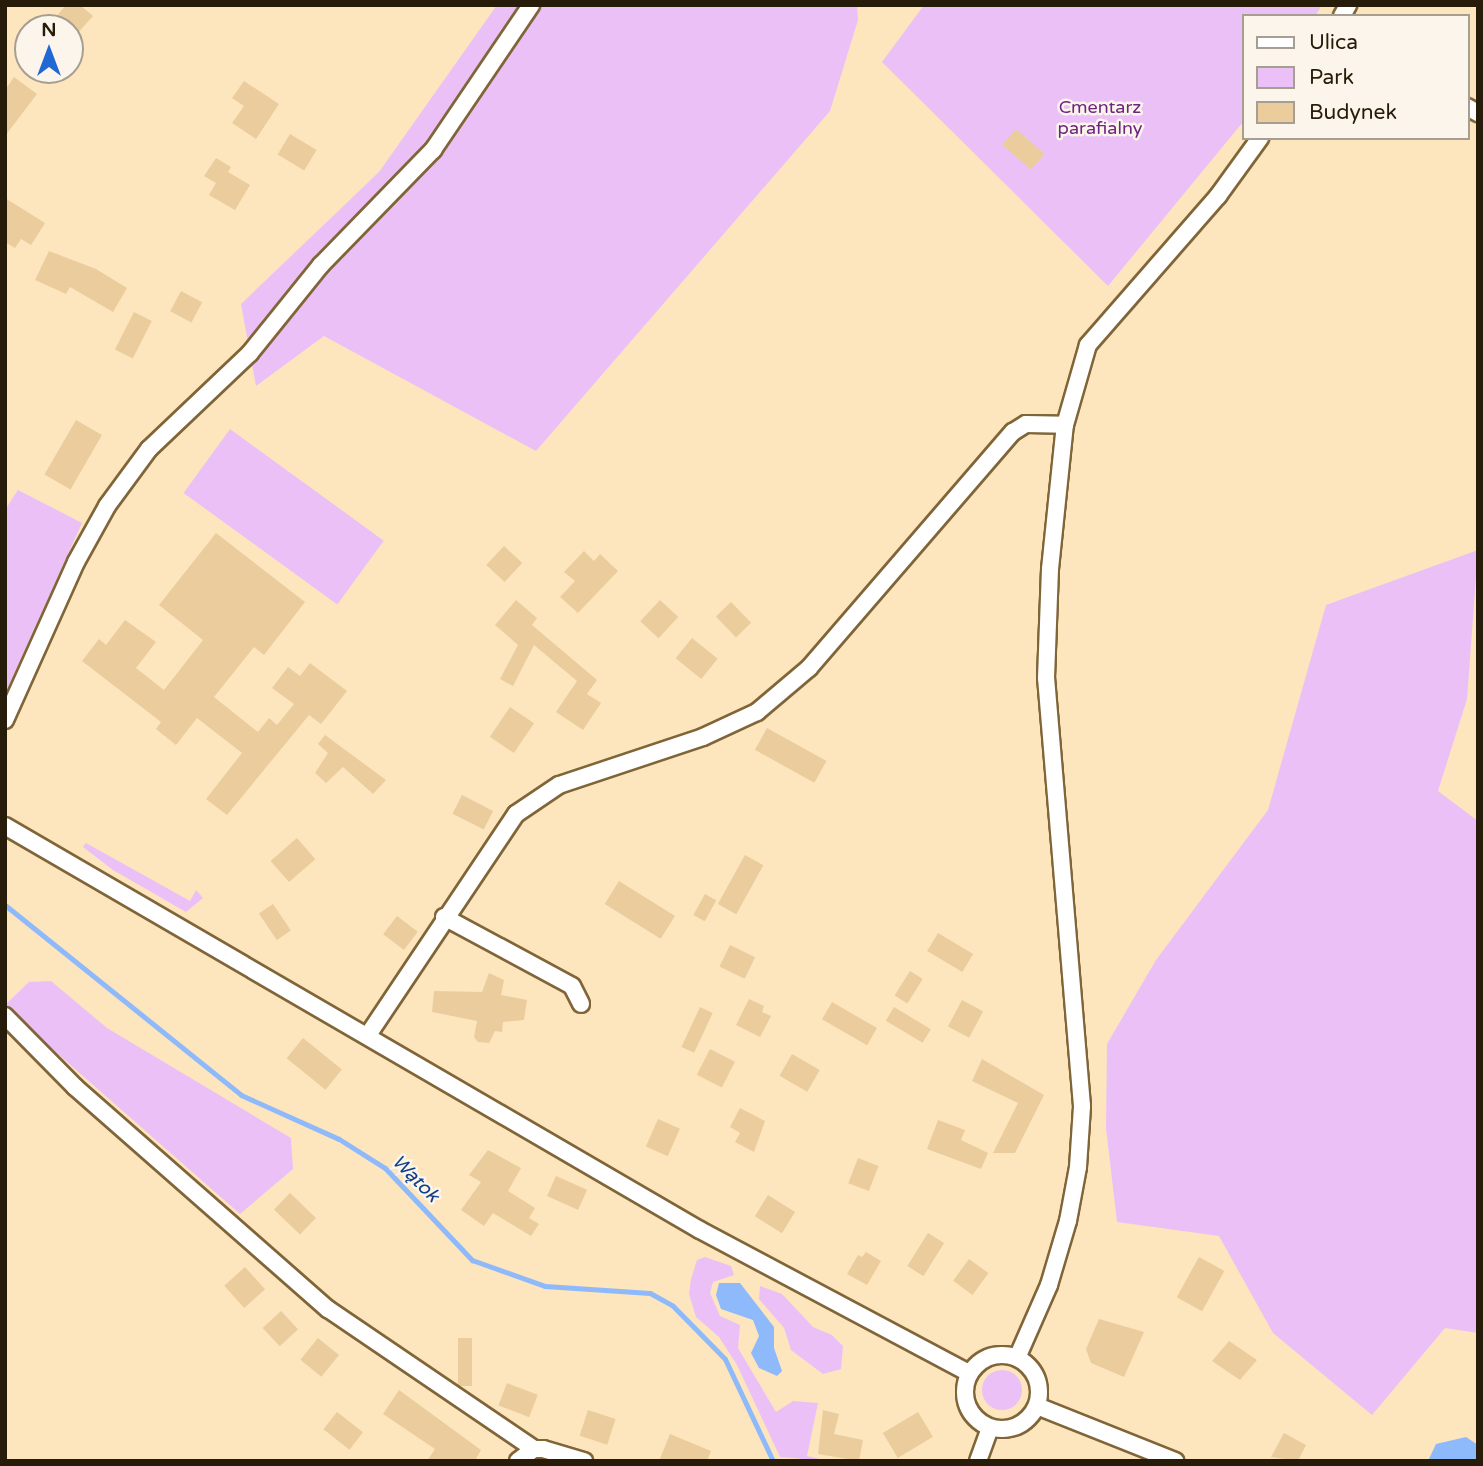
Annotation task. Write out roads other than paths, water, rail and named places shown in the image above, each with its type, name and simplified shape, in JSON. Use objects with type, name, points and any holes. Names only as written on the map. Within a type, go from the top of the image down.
[{"type":"street","points":[[5,720],[75,562],[107,506],[149,449],[250,353],[321,265],[433,150],[531,5]]},
{"type":"street","points":[[1017,1358],[1049,1285],[1068,1221],[1079,1167],[1082,1106],[1046,678],[1050,569],[1065,425],[1088,345],[1218,196],[1259,140]]},
{"type":"street","points":[[368,1035],[444,917],[516,814],[559,785],[703,737],[757,712],[809,668],[1013,432],[1026,424],[1065,425]]},
{"type":"street","points":[[5,826],[700,1230],[969,1373]]},
{"type":"street","points":[[444,917],[572,986],[581,1004]]},
{"type":"street","points":[[5,1016],[75,1087],[328,1309],[534,1449],[584,1461]]},
{"type":"street","points":[[993,1356],[1017,1358],[1038,1382],[1037,1406],[1023,1423],[1011,1429],[990,1428],[976,1419],[965,1401],[969,1373],[993,1356]]},
{"type":"street","points":[[1037,1406],[1175,1461]]},
{"type":"street","points":[[978,1461],[990,1428]]},
{"type":"street","points":[[518,1461],[534,1449]]},
{"type":"water","points":[[719,1283],[740,1283],[774,1327],[774,1348],[782,1371],[777,1376],[759,1368],[751,1353],[759,1336],[753,1320],[721,1309],[716,1295]]},
{"type":"water","points":[[1466,1437],[1478,1445],[1478,1461],[1428,1461],[1436,1444]]},
{"type":"waterway","name":"Wątok","points":[[5,905],[241,1095],[339,1139],[385,1168],[472,1260],[545,1286],[650,1293],[673,1306],[725,1359],[773,1461]]},
{"type":"park label","name":"Cmentarz parafialny","points":[[1100,118]]}]
